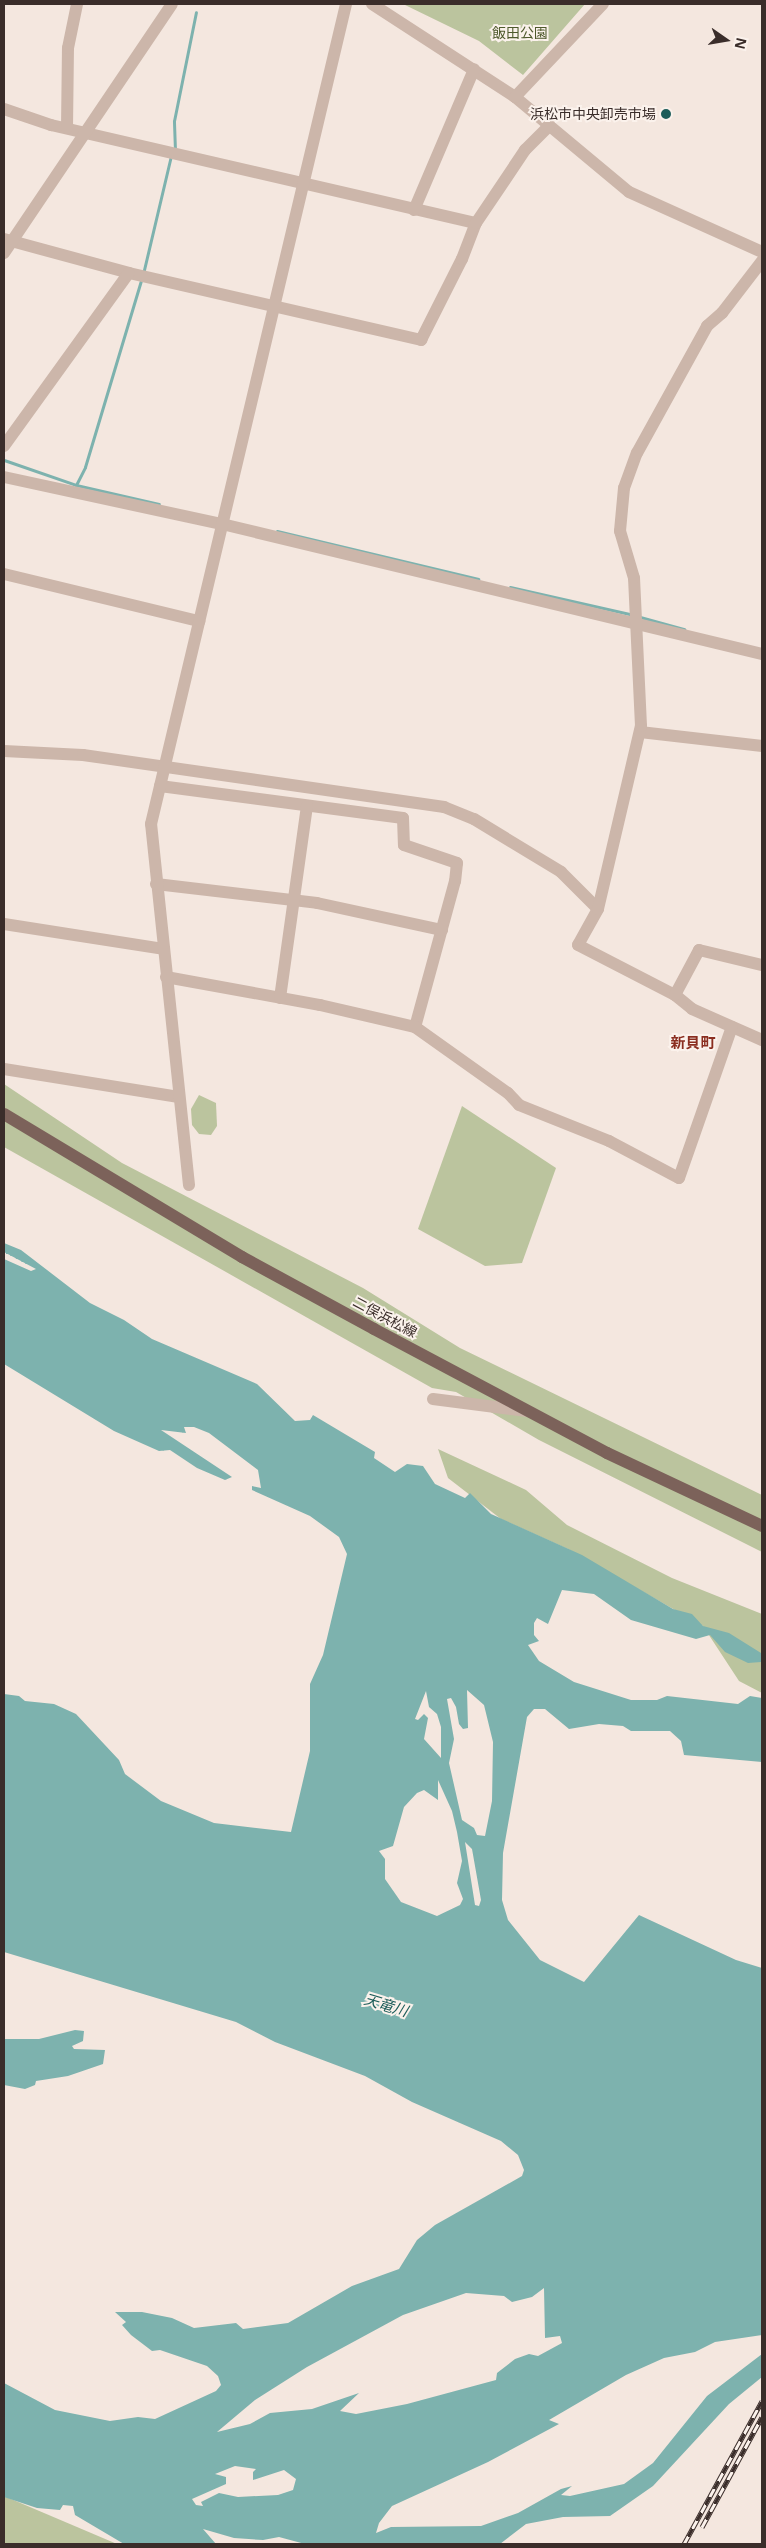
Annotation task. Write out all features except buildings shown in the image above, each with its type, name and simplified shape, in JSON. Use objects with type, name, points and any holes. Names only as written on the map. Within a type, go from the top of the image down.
[{"type":"main road","name":"二俣浜松線","points":[[4,1114],[242,1257],[607,1452],[762,1526]]},
{"type":"street","points":[[67,128],[68,48],[77,4]]},
{"type":"street","points":[[4,253],[8,240],[85,133],[172,4]]},
{"type":"street","points":[[189,1185],[151,824],[346,4]]},
{"type":"street","points":[[372,4],[474,69],[514,97],[629,192],[762,252]]},
{"type":"street","points":[[514,97],[603,4]]},
{"type":"street","points":[[414,210],[474,69]]},
{"type":"street","points":[[4,109],[85,133],[476,223]]},
{"type":"street","points":[[8,240],[137,275],[421,340],[462,259],[476,223],[526,150],[549,126]]},
{"type":"street","points":[[762,261],[722,313],[707,326],[634,462],[619,516],[620,531],[634,578],[640,732],[598,909],[578,945],[674,995],[692,1009],[762,1040]]},
{"type":"street","points":[[4,446],[137,275]]},
{"type":"street","points":[[4,477],[222,524],[762,654]]},
{"type":"street","points":[[4,574],[199,621]]},
{"type":"street","points":[[640,732],[762,746]]},
{"type":"street","points":[[4,752],[83,755],[444,807],[474,820],[561,872],[598,909]]},
{"type":"street","points":[[160,786],[246,795],[307,806],[403,818],[404,845],[457,864],[442,930],[415,1027]]},
{"type":"street","points":[[280,998],[292,899],[307,806]]},
{"type":"street","points":[[156,884],[292,899],[442,930]]},
{"type":"street","points":[[4,924],[163,949]]},
{"type":"street","points":[[674,995],[699,950],[762,965]]},
{"type":"street","points":[[166,977],[280,998],[415,1027],[508,1093],[519,1106],[609,1140],[679,1178],[732,1027]]},
{"type":"street","points":[[4,1069],[179,1097]]},
{"type":"street","points":[[433,1399],[530,1411]]},
{"type":"green space","name":"飯田公園","points":[[403,4],[585,4],[523,75],[479,41]]},
{"type":"green space","points":[[4,1084],[122,1163],[363,1288],[460,1348],[762,1495],[762,1552],[539,1440],[456,1392],[432,1388],[4,1147]]},
{"type":"green space","points":[[199,1095],[216,1103],[217,1126],[211,1135],[199,1134],[192,1125],[191,1109]]},
{"type":"green space","points":[[462,1106],[556,1168],[522,1263],[485,1266],[418,1229]]},
{"type":"green space","points":[[438,1449],[526,1490],[567,1525],[672,1578],[762,1614],[762,1693],[739,1681],[703,1626],[568,1549],[501,1519],[448,1478]]},
{"type":"green space","points":[[4,2496],[117,2544],[4,2544]]},
{"type":"water","name":"天竜川","points":[[4,1243],[21,1250],[90,1303],[124,1320],[152,1339],[257,1384],[295,1421],[310,1420],[313,1415],[375,1452],[374,1458],[395,1472],[407,1464],[423,1466],[435,1484],[465,1498],[470,1493],[491,1514],[582,1555],[673,1609],[692,1614],[703,1626],[729,1633],[761,1653],[761,1662],[748,1663],[725,1652],[710,1635],[696,1639],[631,1620],[594,1594],[562,1590],[548,1624],[537,1618],[534,1623],[534,1635],[539,1641],[528,1645],[539,1661],[574,1682],[631,1700],[657,1700],[667,1696],[738,1704],[750,1696],[762,1698],[762,1762],[684,1755],[681,1741],[670,1731],[631,1731],[623,1726],[599,1724],[569,1729],[545,1709],[534,1709],[527,1717],[503,1853],[502,1900],[508,1920],[540,1960],[584,1982],[639,1915],[736,1960],[762,1968],[762,2335],[715,2342],[695,2352],[664,2358],[626,2375],[549,2420],[559,2424],[488,2462],[392,2506],[379,2523],[376,2533],[391,2527],[481,2526],[518,2513],[561,2489],[572,2486],[561,2495],[570,2496],[624,2484],[653,2463],[707,2396],[762,2354],[762,2377],[729,2404],[653,2486],[610,2516],[563,2517],[526,2524],[500,2544],[305,2544],[279,2537],[263,2540],[234,2538],[203,2529],[216,2544],[124,2544],[75,2515],[73,2506],[63,2505],[60,2510],[37,2508],[4,2497],[4,2383],[55,2410],[110,2421],[138,2417],[155,2419],[216,2391],[221,2385],[218,2376],[207,2366],[160,2350],[152,2351],[131,2335],[122,2325],[126,2322],[115,2312],[142,2312],[172,2318],[194,2328],[236,2323],[243,2329],[288,2323],[352,2286],[399,2269],[417,2240],[435,2225],[522,2176],[524,2170],[518,2155],[501,2141],[412,2102],[365,2076],[275,2042],[236,2022],[4,1952],[4,1694],[19,1696],[25,1701],[54,1704],[76,1714],[119,1760],[125,1774],[161,1801],[214,1823],[291,1832],[310,1751],[310,1684],[323,1655],[347,1554],[339,1537],[310,1516],[252,1490],[252,1486],[261,1488],[258,1470],[209,1433],[194,1427],[184,1427],[186,1433],[161,1430],[232,1477],[225,1480],[197,1468],[170,1450],[159,1451],[114,1431],[4,1364],[4,1259],[31,1271],[36,1269],[4,1252]],"holes":[[[467,1690],[484,1705],[493,1742],[492,1801],[485,1836],[477,1835],[474,1828],[462,1820],[449,1763],[454,1739],[447,1699],[451,1698],[456,1707],[459,1724],[463,1729],[468,1728]],[[426,1691],[429,1707],[437,1714],[441,1727],[441,1758],[424,1739],[428,1718],[424,1714],[418,1720],[415,1719]],[[438,1780],[452,1811],[462,1861],[457,1883],[463,1899],[460,1905],[437,1916],[401,1902],[385,1879],[385,1859],[379,1851],[393,1846],[404,1807],[417,1793],[424,1790],[438,1800]],[[465,1842],[472,1849],[481,1900],[479,1906],[475,1905]],[[544,2288],[545,2338],[560,2336],[562,2343],[538,2356],[529,2354],[515,2359],[497,2373],[496,2380],[407,2404],[356,2414],[340,2411],[359,2393],[312,2409],[270,2413],[250,2424],[217,2432],[255,2400],[307,2367],[403,2315],[466,2293],[504,2296],[512,2302],[532,2297]],[[235,2466],[256,2469],[253,2472],[253,2480],[284,2470],[296,2479],[293,2490],[278,2495],[238,2497],[219,2493],[201,2502],[203,2506],[196,2505],[192,2499],[226,2484],[226,2477],[215,2474]]]},
{"type":"water","points":[[75,2030],[84,2031],[83,2041],[72,2046],[74,2049],[105,2050],[103,2064],[68,2076],[36,2081],[35,2085],[25,2089],[4,2085],[4,2039],[39,2039]]},
{"type":"waterway","points":[[175,151],[174,121],[196,12]]},
{"type":"waterway","points":[[143,274],[171,156]]},
{"type":"waterway","points":[[76,485],[85,467],[141,280]]},
{"type":"waterway","points":[[4,460],[76,485],[159,504]]},
{"type":"waterway","points":[[277,531],[478,579]]},
{"type":"waterway","points":[[510,587],[634,615]]},
{"type":"waterway","points":[[640,617],[684,629]]},
{"type":"railway","points":[[684,2544],[762,2401]]},
{"type":"railway","points":[[702,2527],[762,2417]]},
{"type":"place","name":"浜松市中央卸売市場","points":[[666,114]]},
{"type":"district","name":"新貝町","points":[[693,1043]]}]
